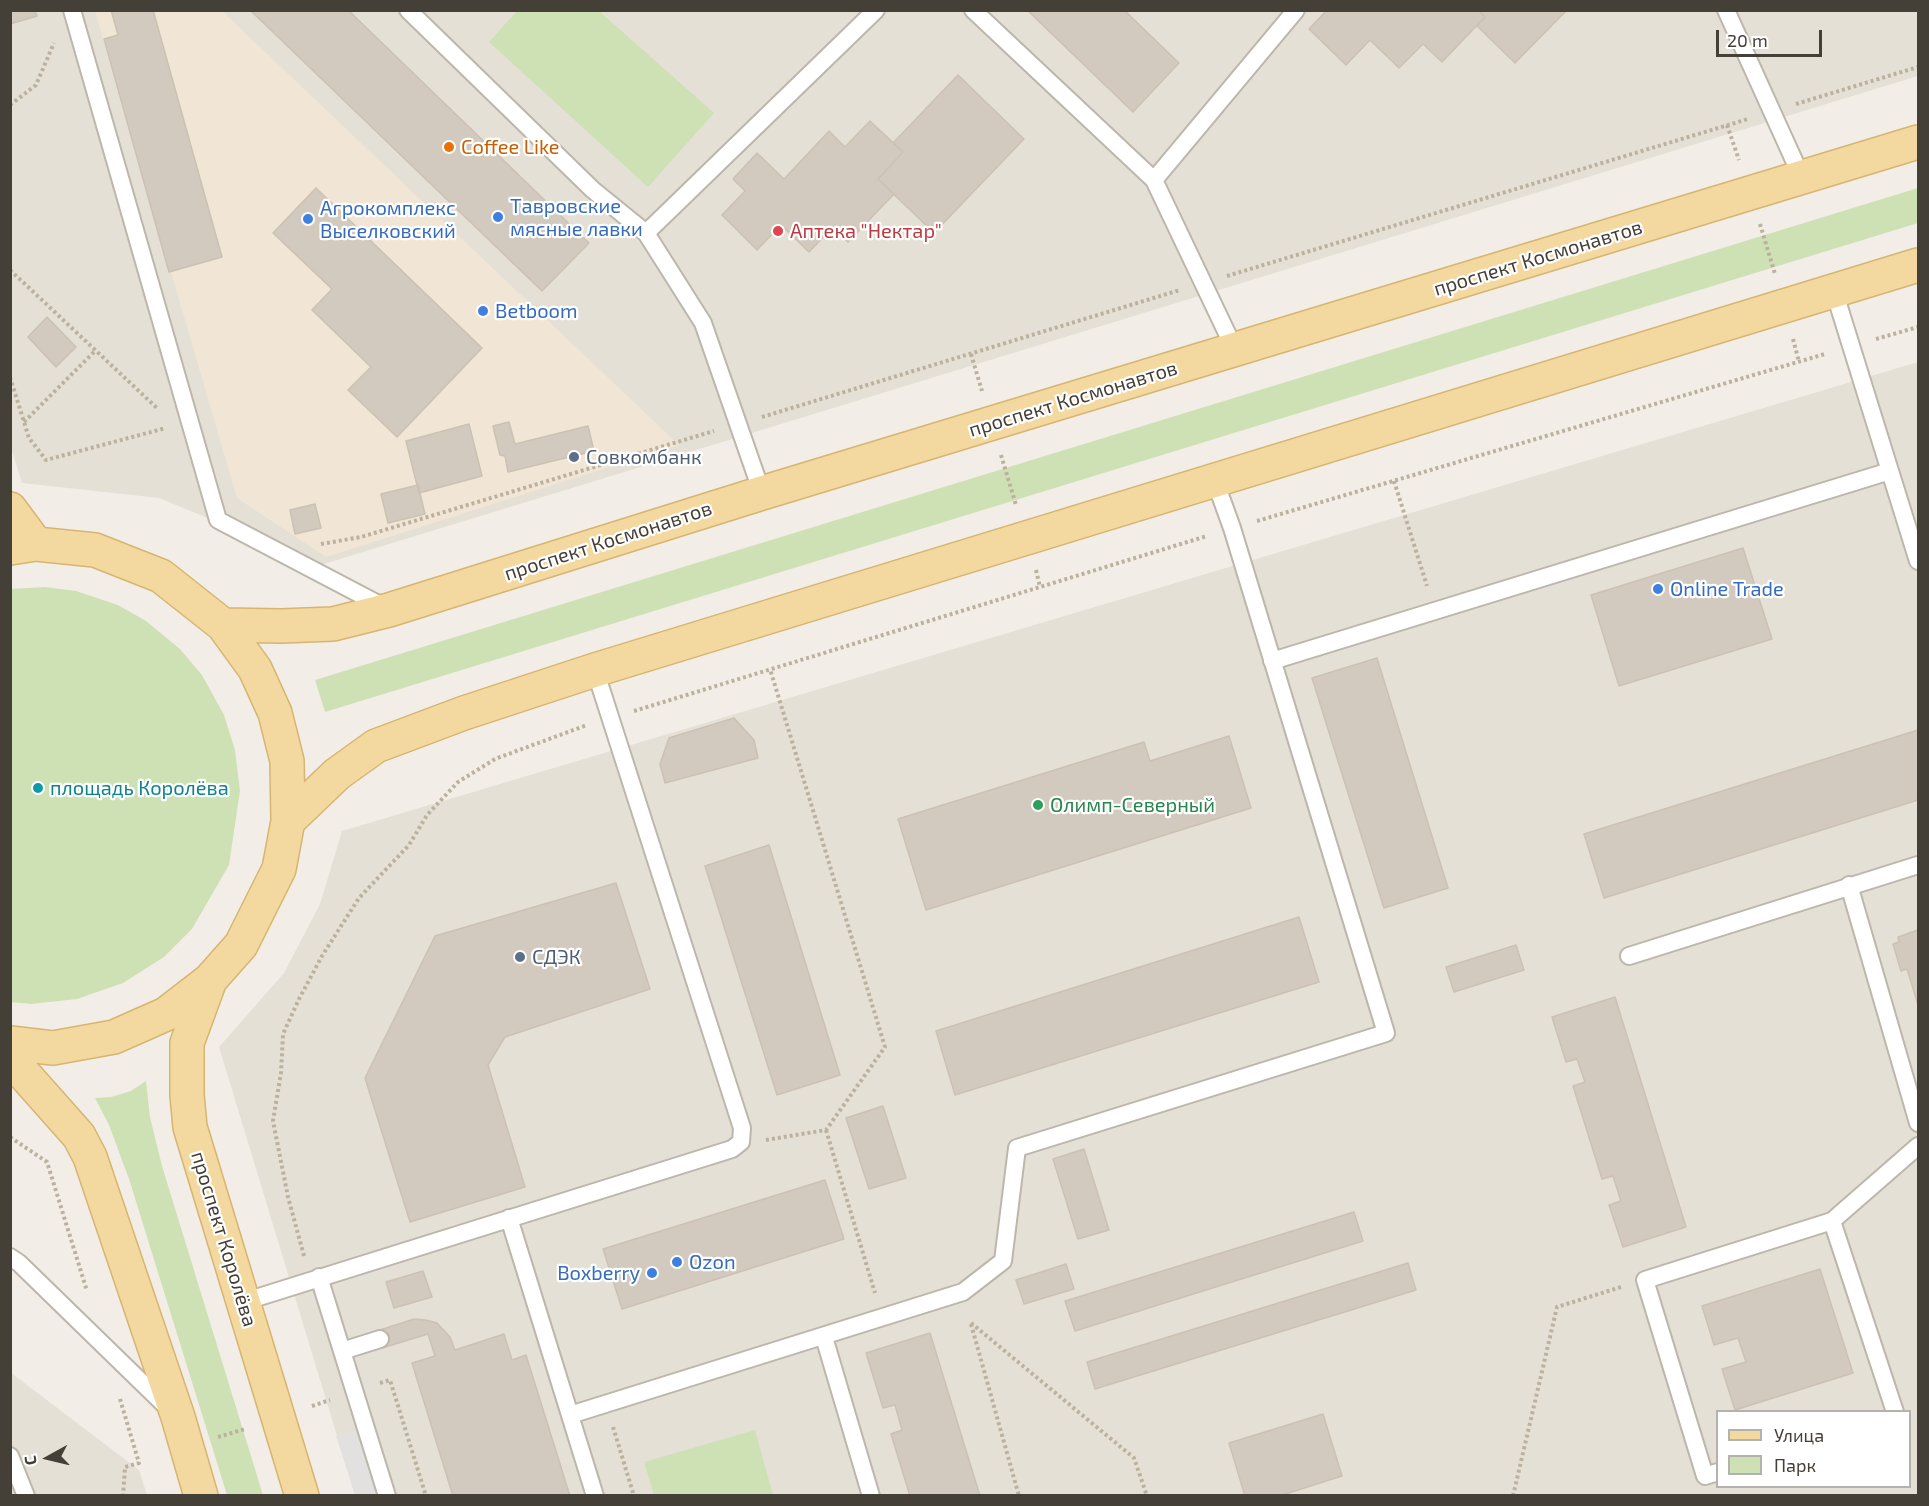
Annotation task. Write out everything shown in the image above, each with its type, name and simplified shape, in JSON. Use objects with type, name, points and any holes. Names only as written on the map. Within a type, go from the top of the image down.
[{"type":"main road","name":"проспект Космонавтов","points":[[223,626],[333,624],[389,610],[762,493],[1918,142]]},
{"type":"main road","points":[[288,821],[337,774],[376,746],[464,713],[595,670],[1918,265]]},
{"type":"main road","points":[[10,509],[23,546],[95,550],[161,576],[223,626],[255,669],[275,712],[287,761],[288,821],[279,869],[241,945],[210,980],[166,1014],[114,1036],[53,1048],[10,1043]]},
{"type":"main road","name":"проспект Королёва","points":[[210,980],[187,1042],[187,1095],[190,1127],[302,1496]]},
{"type":"main road","points":[[10,1066],[24,1074],[79,1136],[90,1157],[178,1417],[201,1496]]},
{"type":"lane","points":[[72,10],[183,424],[218,520],[389,610]]},
{"type":"lane","points":[[408,10],[593,190],[646,233],[703,323],[762,493]]},
{"type":"lane","points":[[646,233],[876,10]]},
{"type":"lane","points":[[973,10],[1154,180],[1235,350]]},
{"type":"lane","points":[[1154,180],[1296,10]]},
{"type":"lane","points":[[1726,10],[1802,177]]},
{"type":"lane","points":[[1834,291],[1918,561]]},
{"type":"lane","points":[[1272,662],[1890,471]]},
{"type":"lane","points":[[570,1415],[963,1292],[1003,1261],[1017,1148],[1386,1033],[1232,528],[1215,481]]},
{"type":"lane","points":[[243,1302],[732,1149],[741,1142],[742,1128],[595,670]]},
{"type":"lane","points":[[1629,956],[1918,865]]},
{"type":"lane","points":[[1849,885],[1918,1123]]},
{"type":"lane","points":[[1716,1473],[1705,1476],[1645,1280],[1832,1221],[1918,1146]]},
{"type":"lane","points":[[509,1218],[595,1496]]},
{"type":"lane","points":[[1832,1221],[1894,1410]]},
{"type":"lane","points":[[10,1257],[19,1263],[178,1417]]},
{"type":"lane","points":[[315,1279],[342,1351],[387,1496]]},
{"type":"lane","points":[[824,1337],[871,1496]]},
{"type":"lane","points":[[342,1351],[380,1339]]},
{"type":"lane","points":[[10,1456],[26,1496]]},
{"type":"path","points":[[10,105],[36,85],[54,42]]},
{"type":"path","points":[[315,543],[323,544],[361,537],[1918,67]]},
{"type":"path","points":[[1727,125],[1751,193],[1785,306],[1799,362]]},
{"type":"path","points":[[10,270],[96,350],[183,424]]},
{"type":"path","points":[[315,1279],[288,1197],[273,1121],[281,1074],[283,1034],[322,956],[359,898],[409,845],[427,815],[458,782],[495,759],[562,733],[1232,528],[1918,327]]},
{"type":"path","points":[[24,422],[96,350]]},
{"type":"path","points":[[10,377],[29,438],[46,460],[183,424]]},
{"type":"path","points":[[992,423],[1026,539]]},
{"type":"path","points":[[1394,481],[1434,612]]},
{"type":"path","points":[[741,1142],[765,1141],[826,1130],[885,1047],[770,669]]},
{"type":"path","points":[[826,1130],[883,1318]]},
{"type":"path","points":[[1513,1496],[1557,1306],[1645,1280]]},
{"type":"path","points":[[963,1292],[1019,1496]]},
{"type":"path","points":[[971,1323],[1134,1458],[1147,1496]]},
{"type":"path","points":[[354,1391],[390,1380],[426,1496]]},
{"type":"path","points":[[606,1404],[634,1496]]},
{"type":"path","points":[[216,1438],[246,1428]]},
{"type":"path","points":[[123,1496],[124,1467],[139,1463]]},
{"type":"shaded area","points":[[1918,10],[1918,76],[301,571],[232,528],[159,498],[22,483],[10,445],[10,11]]},
{"type":"shaded area","points":[[95,11],[222,11],[679,445],[326,557],[237,498]]},
{"type":"shaded area","points":[[1918,362],[1918,1495],[355,1495],[219,1047],[284,973],[320,904],[342,831]]},
{"type":"shaded area","points":[[10,1372],[139,1470],[147,1495],[11,1495]]},
{"type":"shaded area","points":[[359,1430],[379,1495],[355,1495],[336,1436]]},
{"type":"green space","points":[[517,11],[599,11],[714,113],[648,187],[489,42]]},
{"type":"green space","points":[[1918,188],[1918,223],[325,712],[315,680]]},
{"type":"green space","points":[[45,587],[76,591],[118,605],[146,621],[180,649],[202,675],[224,715],[235,750],[240,791],[229,865],[192,929],[164,957],[123,983],[77,999],[31,1004],[10,1002],[10,589]]},
{"type":"green space","points":[[146,1081],[150,1117],[162,1166],[263,1495],[227,1495],[129,1179],[109,1125],[95,1098],[111,1097],[131,1091]]},
{"type":"green space","points":[[755,1430],[773,1495],[654,1495],[644,1462]]},
{"type":"building","points":[[10,10],[35,10],[37,16],[10,24]]},
{"type":"building","points":[[111,10],[153,10],[222,257],[169,272],[104,39],[118,35]]},
{"type":"building","points":[[250,10],[348,10],[589,243],[542,291]]},
{"type":"building","points":[[1027,10],[1124,10],[1179,63],[1133,112]]},
{"type":"building","points":[[1327,10],[1478,10],[1485,17],[1442,62],[1423,44],[1399,68],[1370,40],[1346,65],[1309,29]]},
{"type":"building","points":[[1478,10],[1567,10],[1515,63],[1477,26],[1485,17]]},
{"type":"building","points":[[958,75],[1024,139],[934,233],[878,179],[903,152],[893,143]]},
{"type":"building","points":[[870,121],[903,152],[878,179],[894,194],[848,242],[833,227],[809,252],[781,225],[757,250],[722,215],[745,191],[733,179],[757,153],[784,179],[829,131],[845,147]]},
{"type":"building","points":[[316,188],[482,348],[397,437],[348,390],[371,367],[312,310],[332,289],[273,233]]},
{"type":"building","points":[[47,317],[76,347],[56,367],[28,337]]},
{"type":"building","points":[[509,422],[515,444],[588,426],[594,451],[508,472],[505,456],[500,455],[493,426]]},
{"type":"building","points":[[469,424],[482,476],[419,493],[406,441]]},
{"type":"building","points":[[418,485],[425,514],[388,523],[381,494]]},
{"type":"building","points":[[315,504],[321,528],[295,534],[290,510]]},
{"type":"building","points":[[1743,548],[1772,639],[1619,686],[1591,595]]},
{"type":"building","points":[[1377,658],[1448,888],[1384,908],[1312,678]]},
{"type":"building","points":[[734,718],[754,740],[758,758],[665,783],[660,764],[669,738]]},
{"type":"building","points":[[1918,730],[1918,800],[1604,898],[1584,834]]},
{"type":"building","points":[[1229,736],[1251,808],[926,910],[898,819],[1144,742],[1150,761]]},
{"type":"building","points":[[769,845],[840,1075],[777,1095],[705,866]]},
{"type":"building","points":[[616,883],[650,989],[505,1037],[488,1065],[525,1187],[410,1222],[365,1078],[435,936]]},
{"type":"building","points":[[1299,917],[1319,982],[955,1095],[936,1031]]},
{"type":"building","points":[[1918,930],[1918,1005],[1907,969],[1901,971],[1893,944],[1899,942],[1898,937]]},
{"type":"building","points":[[1516,945],[1524,970],[1454,992],[1446,967]]},
{"type":"building","points":[[1615,997],[1686,1227],[1623,1247],[1609,1205],[1621,1201],[1613,1176],[1602,1179],[1573,1086],[1585,1082],[1577,1059],[1566,1062],[1552,1017]]},
{"type":"building","points":[[883,1106],[906,1178],[869,1189],[846,1118]]},
{"type":"building","points":[[1084,1149],[1109,1230],[1078,1239],[1053,1159]]},
{"type":"building","points":[[825,1180],[844,1239],[622,1309],[603,1249]]},
{"type":"building","points":[[1354,1212],[1363,1241],[1075,1331],[1065,1301]]},
{"type":"building","points":[[1408,1263],[1416,1290],[1095,1389],[1087,1362]]},
{"type":"building","points":[[1066,1264],[1074,1289],[1024,1304],[1016,1280]]},
{"type":"building","points":[[1820,1269],[1853,1373],[1735,1410],[1722,1369],[1746,1362],[1738,1338],[1714,1345],[1702,1306]]},
{"type":"building","points":[[423,1271],[432,1297],[394,1308],[386,1282]]},
{"type":"building","points":[[414,1319],[437,1323],[450,1337],[455,1350],[504,1334],[512,1360],[526,1355],[570,1496],[453,1496],[412,1363],[435,1356],[428,1334],[382,1348],[377,1331]]},
{"type":"building","points":[[930,1333],[980,1496],[910,1496],[891,1434],[902,1430],[895,1405],[883,1408],[866,1353]]},
{"type":"building","points":[[1323,1414],[1342,1476],[1279,1496],[1245,1496],[1229,1443]]},
{"type":"place","name":"Coffee Like","points":[[449,147]]},
{"type":"place","name":"Тавровские мясные лавки","points":[[498,217]]},
{"type":"place","name":"Агрокомплекс Выселковский","points":[[308,219]]},
{"type":"place","name":"Аптека \"Нектар\"","points":[[778,231]]},
{"type":"place","name":"Betboom","points":[[483,311]]},
{"type":"place","name":"Совкомбанк","points":[[574,457]]},
{"type":"place","name":"Online Trade","points":[[1658,589]]},
{"type":"place","name":"площадь Королёва","points":[[38,788]]},
{"type":"place","name":"Олимп-Северный","points":[[1038,805]]},
{"type":"place","name":"СДЭК","points":[[520,957]]},
{"type":"place","name":"Ozon","points":[[677,1262]]},
{"type":"place","name":"Boxberry","points":[[652,1273]]}]
